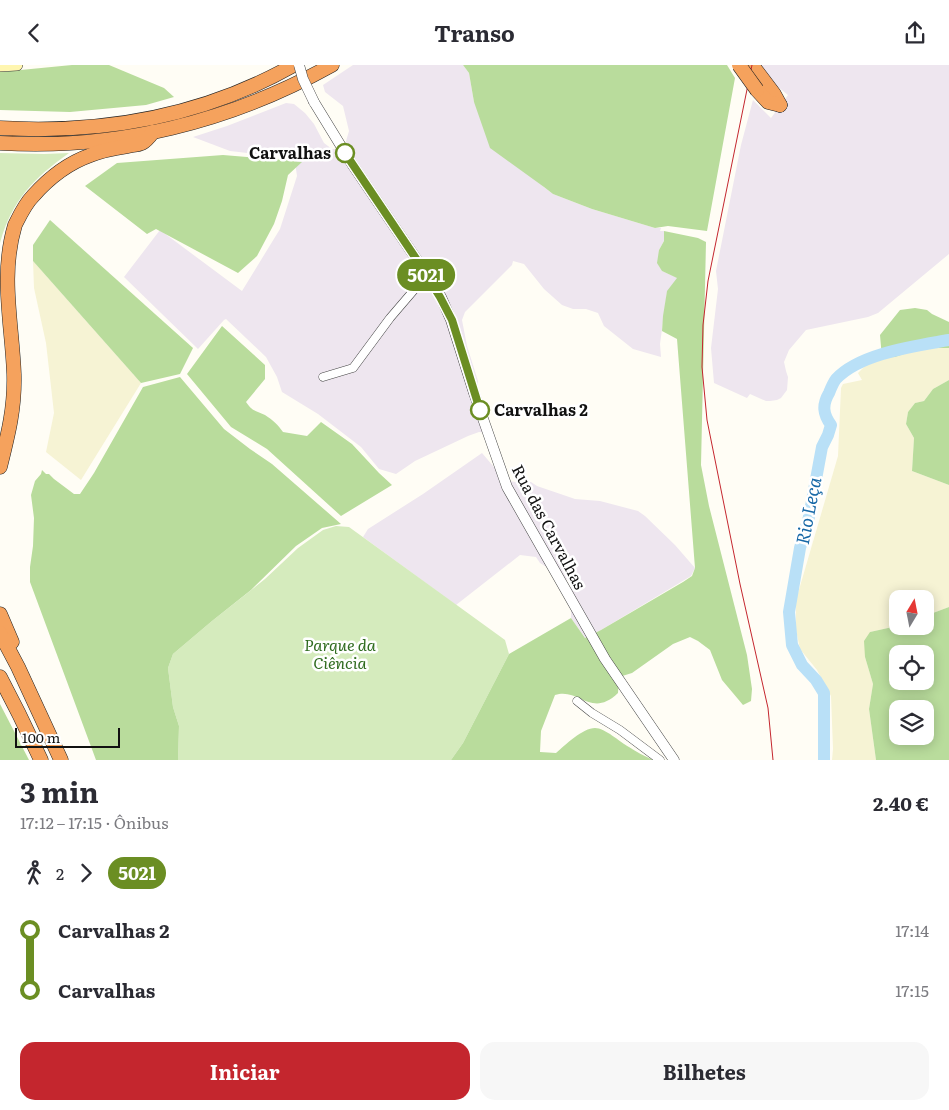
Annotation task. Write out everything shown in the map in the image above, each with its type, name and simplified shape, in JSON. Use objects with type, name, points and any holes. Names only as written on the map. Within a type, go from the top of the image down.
[{"type":"highway","points":[[0,128],[76,129],[114,125],[157,117],[215,101],[294,65]]},
{"type":"highway","points":[[0,143],[66,143],[112,140],[153,132],[242,107],[286,89],[332,65]]},
{"type":"highway","points":[[739,65],[768,102],[780,105],[755,68]]},
{"type":"highway","points":[[0,467],[11,422],[14,397],[12,353],[3,287],[6,253],[10,235],[30,198],[47,181],[67,167],[90,155],[144,143],[153,132]]},
{"type":"highway","points":[[0,614],[13,644],[18,667]]},
{"type":"highway","points":[[0,633],[18,667],[61,760]]},
{"type":"highway","points":[[0,677],[41,760]]},
{"type":"main road","points":[[0,66],[17,65]]},
{"type":"street","name":"Rua das Carvalhas","points":[[299,65],[314,103],[352,164],[417,260],[452,320],[474,393],[507,487],[605,659],[674,760]]},
{"type":"street","points":[[323,377],[352,368],[390,317],[426,276]]},
{"type":"street","points":[[577,701],[660,760]]},
{"type":"shaded area","points":[[353,65],[463,65],[469,73],[474,102],[544,187],[553,194],[592,209],[655,228],[661,228],[660,231],[664,231],[664,241],[659,250],[662,271],[678,278],[667,292],[660,344],[661,357],[633,349],[604,326],[598,313],[586,309],[573,309],[562,305],[544,289],[524,264],[513,261],[512,265],[465,312],[462,320],[488,426],[486,433],[479,432],[468,436],[415,461],[396,474],[379,469],[361,447],[318,414],[282,392],[277,377],[266,357],[226,319],[198,349],[124,277],[160,230],[242,291],[280,229],[297,176],[295,162],[284,152],[265,155],[230,151],[193,137],[286,103],[294,104],[305,113],[314,124],[324,143],[332,149],[344,148],[349,131],[343,106],[325,92],[323,85]]},
{"type":"shaded area","points":[[761,65],[949,65],[949,254],[878,313],[868,317],[806,330],[789,350],[784,362],[788,377],[787,390],[781,398],[770,401],[750,394],[747,398],[714,383],[711,348],[718,289],[716,271],[741,145],[753,100],[771,118],[788,95],[772,82]]},
{"type":"shaded area","points":[[33,261],[141,383],[81,480],[46,452],[54,413],[46,343],[34,288]]},
{"type":"shaded area","points":[[922,348],[949,348],[949,380],[933,389],[924,401],[915,403],[908,412],[906,424],[914,438],[912,471],[949,485],[949,607],[934,613],[934,590],[889,590],[889,628],[870,632],[865,657],[873,684],[869,709],[876,760],[832,760],[831,696],[817,670],[800,649],[796,630],[796,600],[838,456],[841,388],[843,384],[862,380],[858,373],[872,359],[895,357]]},
{"type":"shaded area","points":[[482,453],[505,480],[531,482],[537,486],[575,499],[600,501],[638,511],[675,545],[695,568],[691,576],[585,638],[571,618],[571,582],[540,563],[536,557],[520,555],[456,605],[363,537],[368,529]]},
{"type":"green space","points":[[72,65],[109,65],[164,88],[174,97],[146,105],[70,112],[0,110],[0,72]]},
{"type":"green space","points":[[463,65],[727,65],[735,78],[707,231],[668,226],[655,228],[592,209],[553,194],[490,148],[474,102],[469,73]]},
{"type":"green space","points":[[0,153],[69,153],[45,172],[26,191],[11,214],[0,243]]},
{"type":"green space","points":[[223,155],[302,162],[288,175],[274,224],[257,256],[238,273],[156,229],[147,234],[85,186],[117,163]]},
{"type":"green space","points":[[50,220],[193,348],[180,374],[141,383],[33,261],[33,245]]},
{"type":"green space","points":[[664,231],[698,238],[706,242],[701,465],[709,506],[747,655],[752,689],[751,701],[743,705],[722,680],[710,650],[690,637],[673,644],[632,673],[619,677],[618,693],[609,700],[593,703],[571,695],[555,695],[541,731],[540,752],[556,753],[580,734],[595,728],[608,733],[635,751],[653,760],[451,760],[463,743],[509,654],[571,618],[585,638],[692,576],[695,568],[677,339],[662,331],[667,291],[677,278],[662,271],[657,263],[659,250],[664,241]]},
{"type":"green space","points":[[915,308],[927,310],[949,322],[949,348],[922,348],[895,357],[882,358],[880,335],[900,310]]},
{"type":"green space","points":[[222,326],[265,365],[265,379],[246,402],[251,408],[265,415],[283,432],[307,436],[321,422],[352,444],[392,485],[341,516],[267,449],[231,427],[187,374]]},
{"type":"green space","points":[[180,377],[224,429],[272,464],[341,524],[322,528],[296,546],[251,590],[173,654],[168,668],[173,707],[179,726],[178,760],[96,760],[30,582],[34,518],[31,495],[35,481],[42,470],[74,494],[80,494],[143,387]]},
{"type":"green space","points":[[949,380],[949,485],[912,471],[914,438],[906,424],[908,412],[915,403],[924,401],[933,389]]},
{"type":"green space","name":"Parque da Ciência","points":[[336,526],[349,527],[505,640],[509,654],[463,743],[451,760],[178,760],[179,726],[173,707],[168,668],[173,654],[265,579],[298,548],[323,530]]},
{"type":"green space","points":[[949,607],[949,760],[876,760],[869,709],[873,684],[865,657],[864,641],[870,632],[889,628],[889,635],[934,635],[934,613]]},
{"type":"green space","points":[[0,704],[29,760],[0,760]]},
{"type":"waterway","name":"Rio Leça","points":[[824,760],[824,693],[816,680],[802,665],[792,645],[789,612],[800,548],[809,517],[822,447],[831,425],[826,417],[824,405],[836,379],[846,370],[859,363],[889,352],[949,340]]},
{"type":"tram line","points":[[752,65],[708,281],[703,325],[702,367],[707,420],[740,584],[768,708],[773,760]]},
{"type":"bus line","name":"5021","points":[[345,153],[440,297],[452,320],[480,410]]},
{"type":"place","name":"Carvalhas","points":[[345,153]]},
{"type":"place","name":"Carvalhas 2","points":[[480,410]]}]
